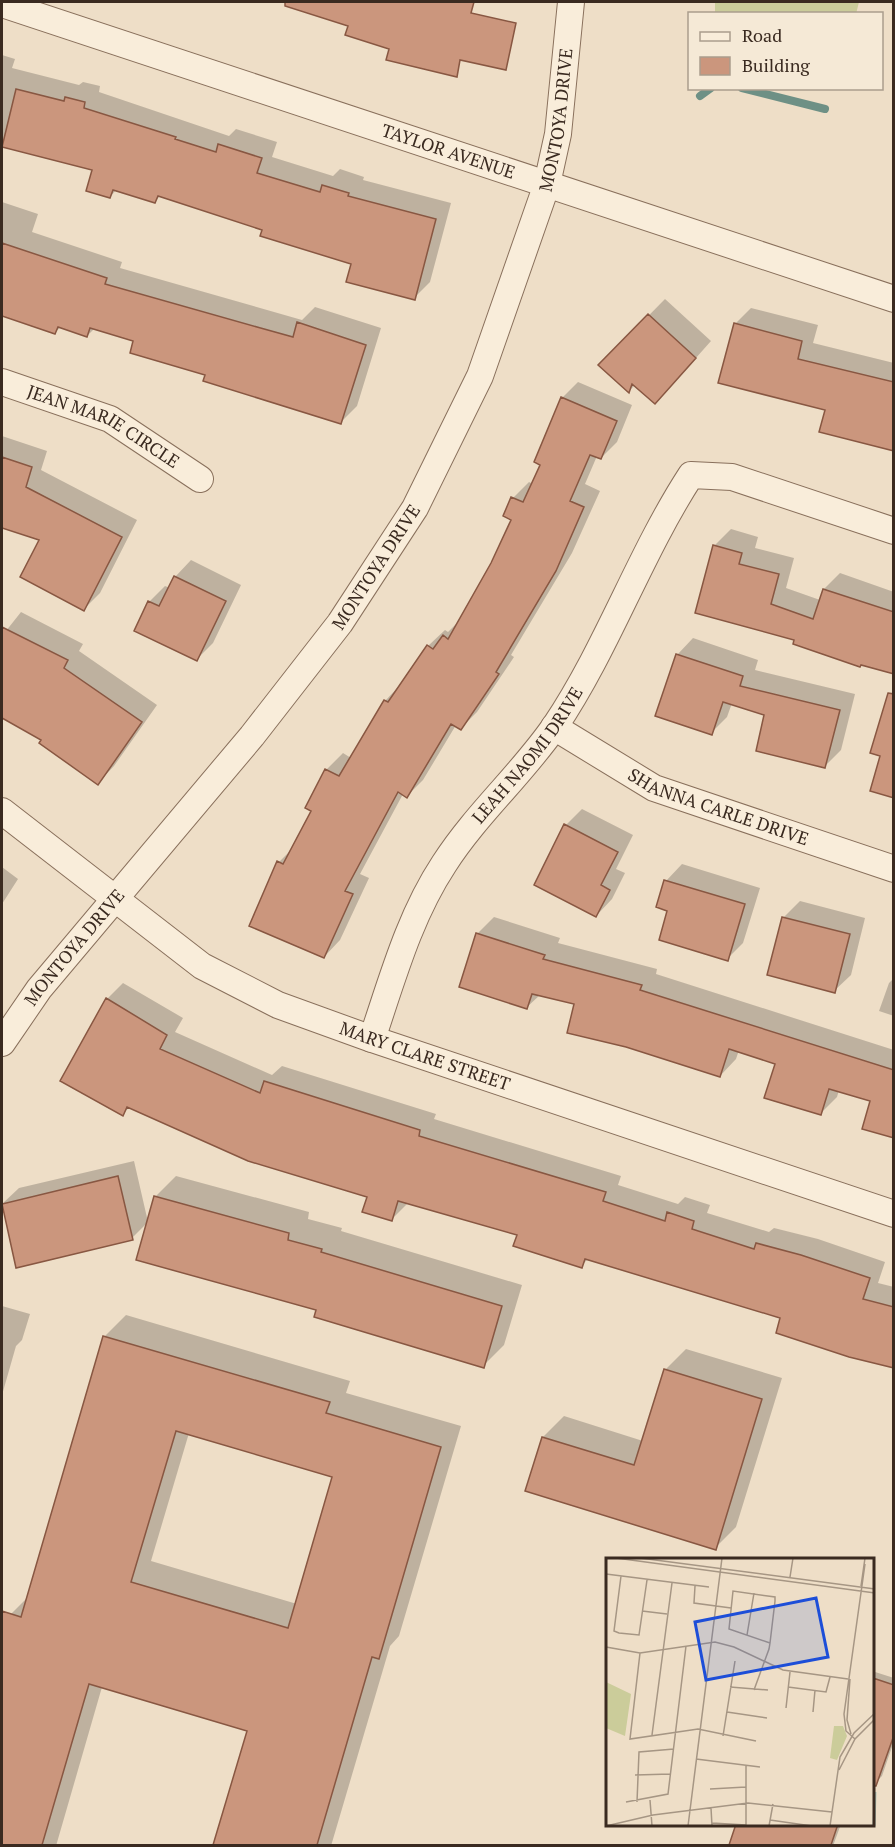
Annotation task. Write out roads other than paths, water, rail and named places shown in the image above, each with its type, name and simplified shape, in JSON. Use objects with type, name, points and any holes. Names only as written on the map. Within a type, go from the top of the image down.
[{"type":"street","name":"MONTOYA DRIVE","points":[[2,1043],[39,989],[252,736],[340,623],[416,508],[480,376],[547,184],[558,134],[571,2]]},
{"type":"street","name":"TAYLOR AVENUE","points":[[2,4],[894,299]]},
{"type":"street","name":"JEAN MARIE CIRCLE","points":[[2,382],[110,419],[200,479]]},
{"type":"street","name":"LEAH NAOMI DRIVE","points":[[372,1039],[408,931],[444,864],[554,727],[581,682],[663,518],[691,475],[732,477],[894,531]]},
{"type":"street","name":"SHANNA CARLE DRIVE","points":[[554,727],[654,788],[894,869]]},
{"type":"street","name":"MARY CLARE STREET","points":[[2,811],[202,966],[278,1005],[372,1039],[894,1214]]},
{"type":"waterway","points":[[700,96],[708,90]]},
{"type":"waterway","points":[[750,90],[825,109]]}]
